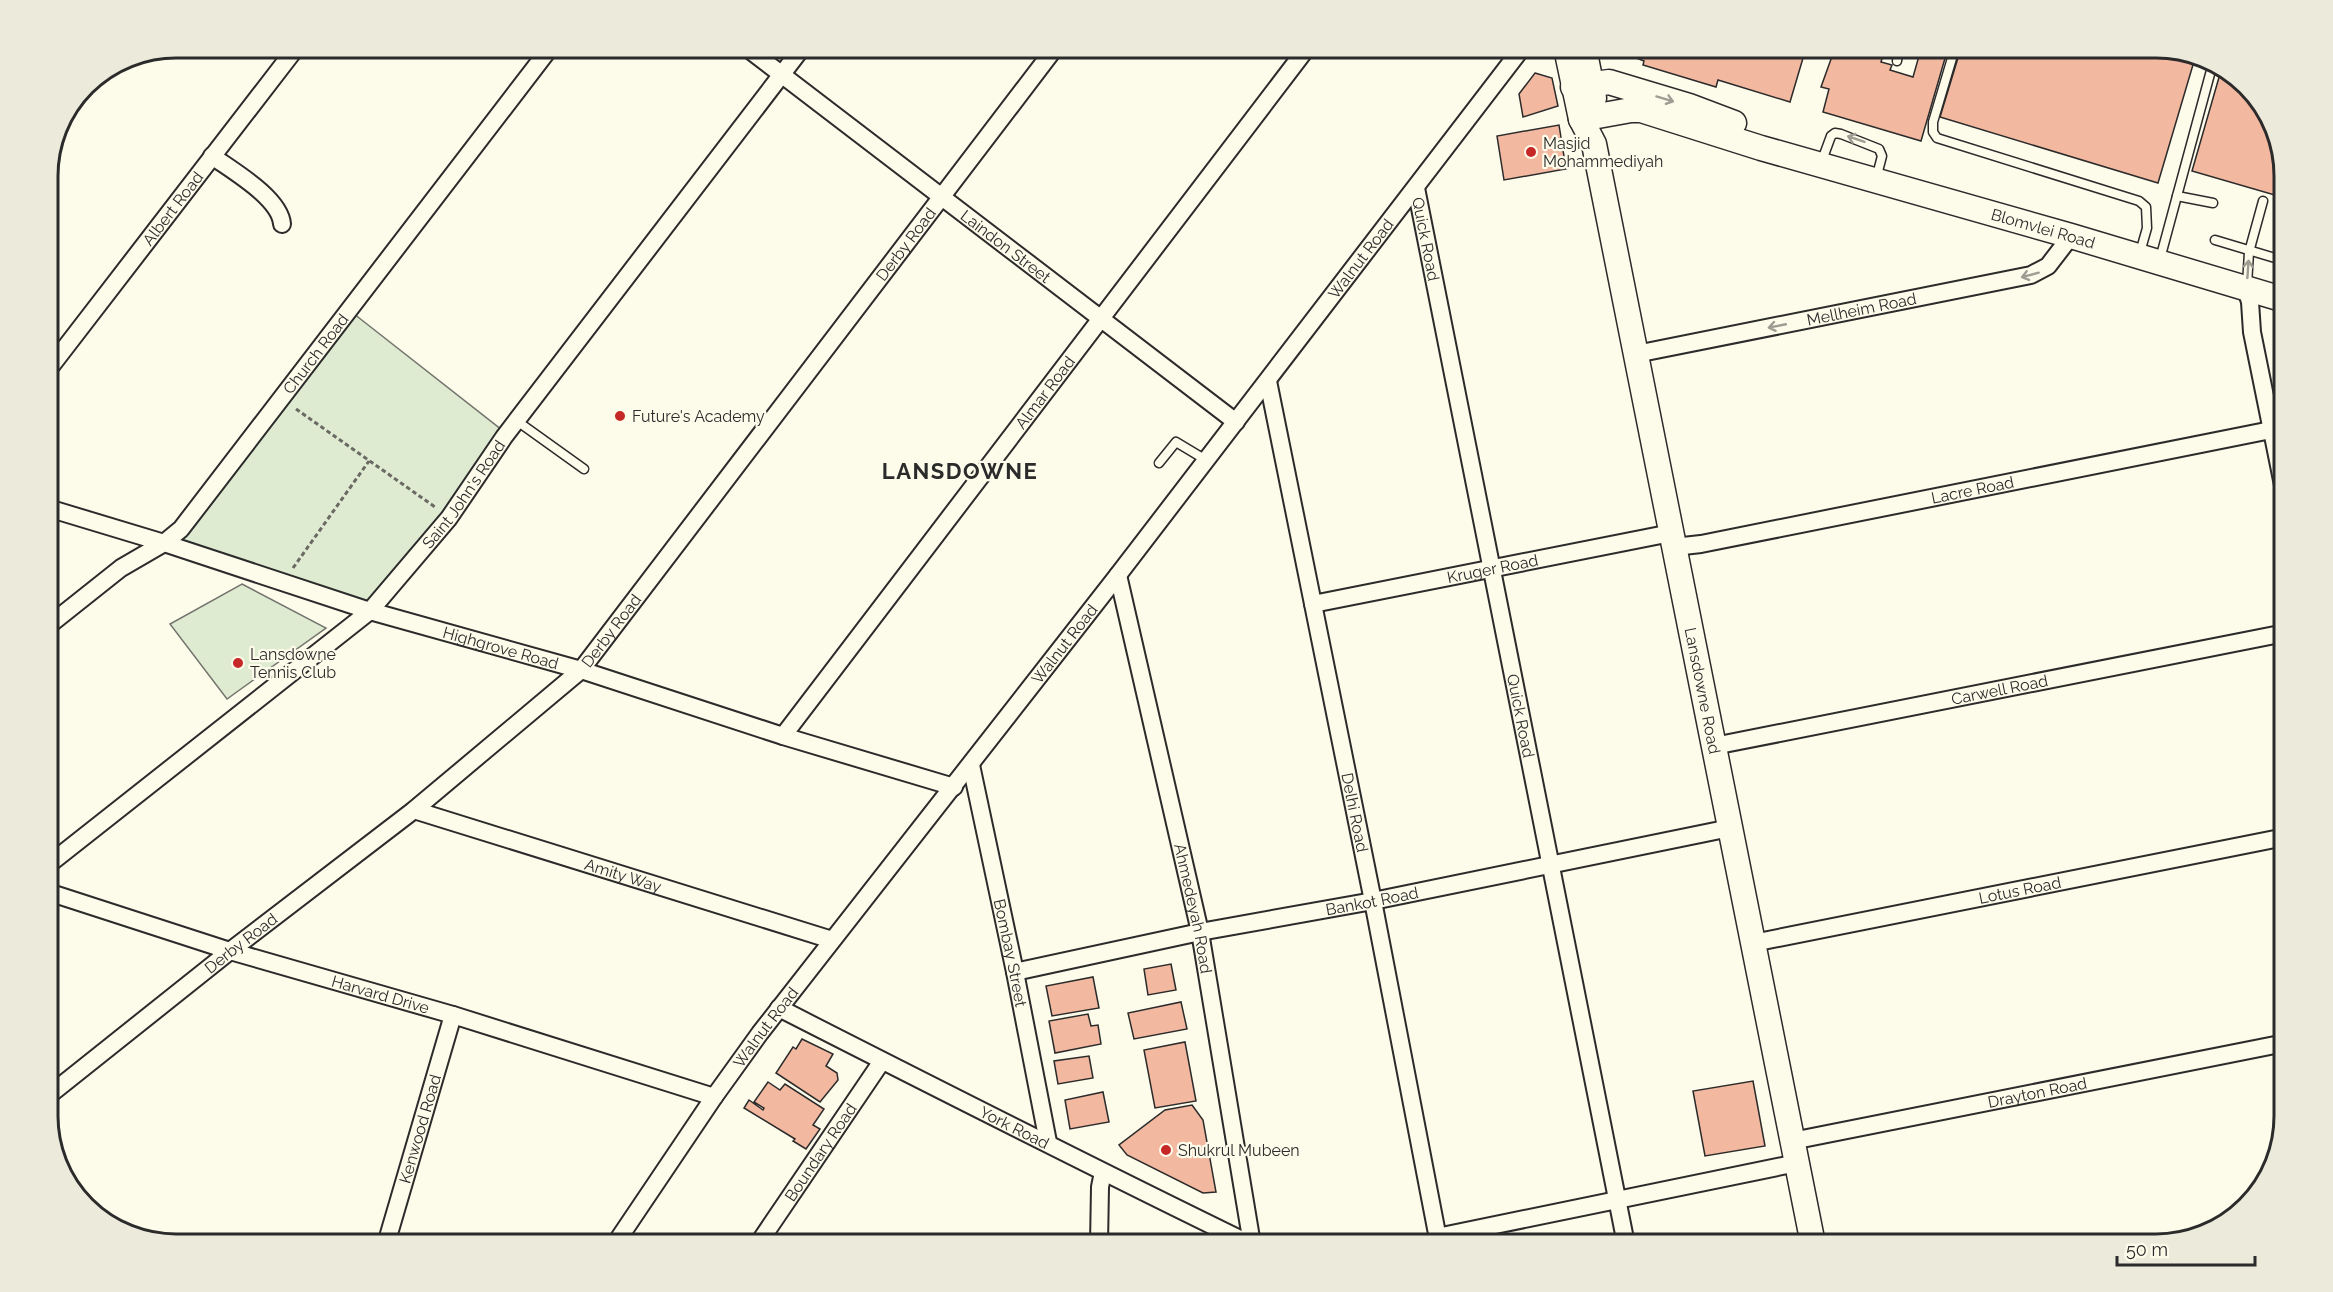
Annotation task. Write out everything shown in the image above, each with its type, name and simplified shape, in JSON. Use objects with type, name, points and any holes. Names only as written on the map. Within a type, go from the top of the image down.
[{"type":"street","name":"Albert Road","points":[[59,356],[288,58]]},
{"type":"street","name":"Church Road","points":[[59,617],[121,568],[164,543],[181,529],[542,58]]},
{"type":"street","name":"Laindon Street","points":[[760,58],[1236,422]]},
{"type":"street","name":"Saint John's Road","points":[[59,856],[370,611],[449,518],[517,421],[795,58]]},
{"type":"street","name":"Derby Road","points":[[59,1087],[230,951],[414,810],[581,670],[1046,58]]},
{"type":"street","name":"Almar Road","points":[[783,736],[1299,58]]},
{"type":"street","name":"Walnut Road","points":[[622,1234],[714,1097],[779,1008],[954,787],[1268,381],[1416,188],[1509,58]]},
{"type":"street","name":"Lansdowne Road","points":[[1570,58],[1583,86]]},
{"type":"street","name":"Lansdowne Road","points":[[1584,58],[1583,86],[1590,125],[1811,1234]]},
{"type":"street","name":"Blomvlei Road","points":[[1583,86],[1609,82],[1689,106],[1777,142],[1811,161]]},
{"type":"street","name":"Blomvlei Road","points":[[1590,125],[1631,110],[1641,110],[2274,297]]},
{"type":"street","points":[[212,156],[273,202],[282,218],[282,224]]},
{"type":"street","name":"Quick Road","points":[[1416,188],[1624,1234]]},
{"type":"street","name":"Mellheim Road","points":[[1636,354],[2031,275],[2048,266],[2071,236]]},
{"type":"street","points":[[2246,289],[2274,444]]},
{"type":"street","name":"Delhi Road","points":[[1268,381],[1373,901],[1437,1234]]},
{"type":"street","name":"Lacre Road","points":[[1673,540],[1701,544],[2271,430]]},
{"type":"street","name":"Highgrove Road","points":[[59,511],[164,543],[370,611],[581,670],[783,736],[954,787]]},
{"type":"street","name":"Kruger Road","points":[[1313,604],[1492,569],[1673,540]]},
{"type":"street","name":"Ahmedeyah Road","points":[[1118,575],[1200,932],[1249,1234]]},
{"type":"street","name":"Carwell Road","points":[[1714,746],[2274,635]]},
{"type":"street","name":"Bombay Street","points":[[970,765],[1015,972],[1047,1142]]},
{"type":"street","name":"Amity Way","points":[[414,810],[832,940]]},
{"type":"street","name":"Bankot Road","points":[[1015,972],[1200,932],[1373,901],[1730,828]]},
{"type":"street","name":"Lotus Road","points":[[1753,943],[2274,839]]},
{"type":"street","name":"Harvard Drive","points":[[59,896],[230,951],[453,1015],[714,1097]]},
{"type":"street","name":"York Road","points":[[779,1008],[1230,1234]]},
{"type":"street","name":"Kenwood Road","points":[[389,1234],[453,1015]]},
{"type":"street","name":"Drayton Road","points":[[1470,1234],[1618,1202],[1794,1152],[2274,1045]]},
{"type":"street","name":"Boundary Road","points":[[765,1234],[882,1060]]},
{"type":"street","points":[[1099,1234],[1100,1187],[1103,1172]]},
{"type":"lane","points":[[1952,58],[1933,122],[1933,132],[1936,138],[2139,201],[2146,207],[2149,259]]},
{"type":"lane","points":[[2149,259],[2177,196],[2211,72]]},
{"type":"lane","points":[[1811,161],[1831,136],[1835,133],[1841,134],[1879,149],[1881,160],[1876,180]]},
{"type":"lane","points":[[2177,196],[2213,203]]},
{"type":"lane","points":[[2246,289],[2249,250],[2263,201]]},
{"type":"lane","points":[[2215,240],[2274,258]]},
{"type":"lane","points":[[517,421],[584,469]]},
{"type":"lane","points":[[1159,463],[1176,442],[1206,460]]},
{"type":"path","points":[[292,406],[449,518]]},
{"type":"path","points":[[283,582],[369,461]]},
{"type":"green space","points":[[349,310],[511,437],[376,613],[164,543]]},
{"type":"green space","name":"Lansdowne Tennis Club","points":[[242,584],[326,628],[227,699],[170,624]]},
{"type":"building","points":[[1636,58],[1803,58],[1790,102],[1718,80],[1716,87],[1643,65],[1644,61]]},
{"type":"building","points":[[1831,58],[1882,58],[1881,62],[1892,65],[1890,70],[1913,77],[1918,58],[1945,58],[1921,141],[1823,112],[1829,89],[1821,87]]},
{"type":"building","points":[[1958,58],[2157,58],[2193,65],[2158,183],[1940,117]]},
{"type":"building","points":[[1535,73],[1552,78],[1558,106],[1523,117],[1519,94]]},
{"type":"building","points":[[2219,77],[2245,99],[2262,124],[2272,153],[2274,195],[2192,171]]},
{"type":"building","name":"Masjid Mohammediyah","points":[[1559,125],[1566,169],[1504,180],[1497,136]]},
{"type":"building","points":[[1171,964],[1176,990],[1148,995],[1144,969]]},
{"type":"building","points":[[1093,977],[1099,1008],[1052,1016],[1046,986]]},
{"type":"building","points":[[1181,1002],[1187,1029],[1134,1039],[1128,1013]]},
{"type":"building","points":[[1088,1014],[1091,1026],[1098,1025],[1101,1044],[1055,1053],[1049,1021]]},
{"type":"building","points":[[802,1039],[833,1054],[826,1066],[837,1073],[838,1080],[820,1102],[776,1073],[793,1047],[796,1049]]},
{"type":"building","points":[[1185,1042],[1196,1101],[1155,1108],[1144,1050]]},
{"type":"building","points":[[1089,1056],[1093,1078],[1058,1084],[1054,1061]]},
{"type":"building","points":[[1753,1081],[1765,1146],[1705,1156],[1693,1091]]},
{"type":"building","points":[[768,1082],[780,1090],[785,1084],[824,1109],[813,1125],[820,1129],[806,1149],[793,1141],[795,1139],[744,1108],[749,1100],[763,1110],[764,1108],[754,1102]]},
{"type":"building","points":[[1103,1092],[1109,1122],[1070,1129],[1065,1100]]},
{"type":"building","name":"Shukrul Mubeen","points":[[1192,1105],[1203,1120],[1216,1192],[1203,1193],[1127,1155],[1119,1145],[1165,1110]]},
{"type":"place","name":"Masjid Mohammediyah","points":[[1531,152]]},
{"type":"place","name":"Future's Academy","points":[[620,416]]},
{"type":"place","name":"Lansdowne Tennis Club","points":[[238,663]]},
{"type":"place","name":"Shukrul Mubeen","points":[[1166,1150]]},
{"type":"district","name":"LANSDOWNE","points":[[960,471]]}]
